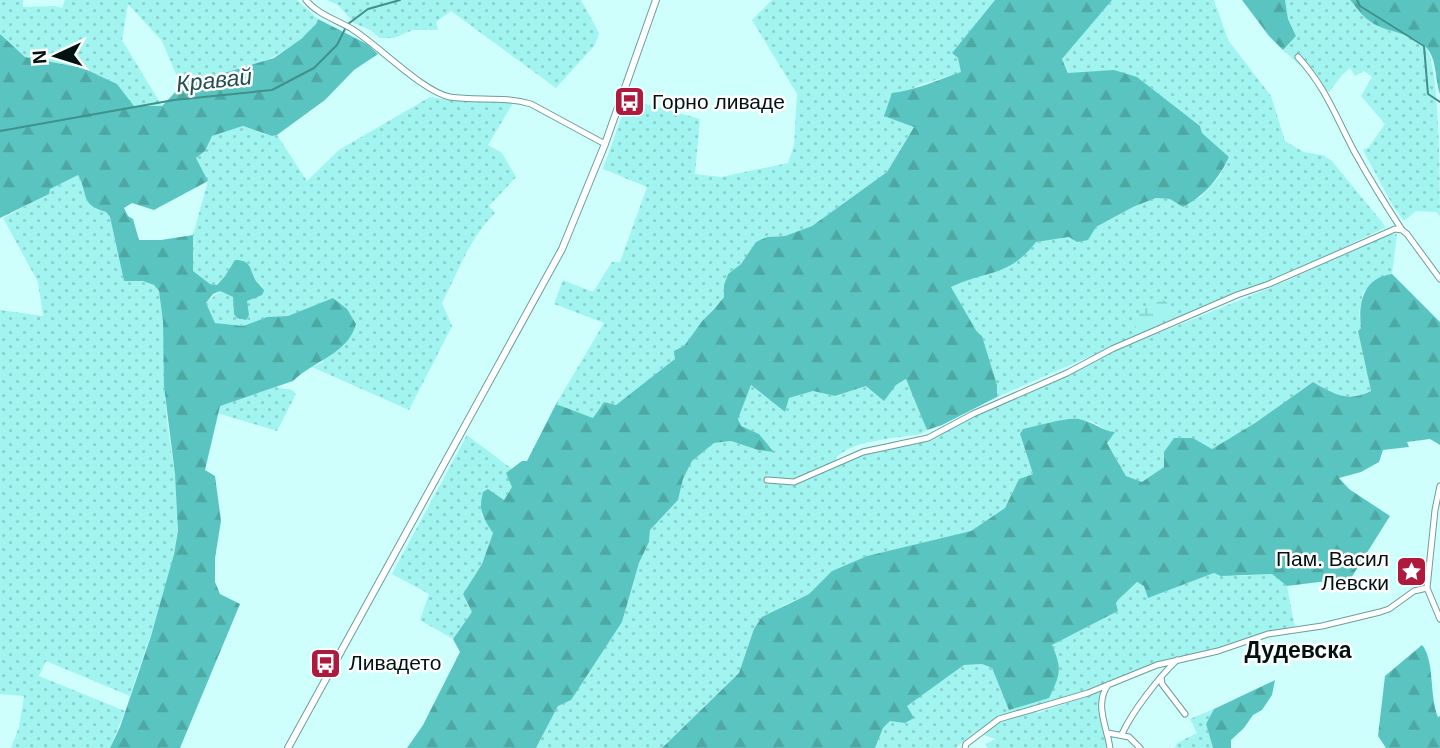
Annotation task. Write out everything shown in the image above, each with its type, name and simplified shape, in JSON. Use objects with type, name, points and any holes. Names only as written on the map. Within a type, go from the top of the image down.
[{"type":"street","points":[[306,0],[312,7],[354,30],[433,90],[449,96],[517,100],[531,104],[605,144]]},
{"type":"street","points":[[288,748],[562,249],[605,144],[656,0]]},
{"type":"street","points":[[1298,57],[1315,75],[1329,97],[1372,184],[1402,230],[1440,279]]},
{"type":"street","points":[[767,480],[794,482],[863,452],[928,438],[1112,349],[1395,229],[1402,230]]},
{"type":"street","points":[[1440,486],[1427,588],[1440,619]]},
{"type":"street","points":[[965,748],[966,744],[999,719],[1045,707],[1157,665],[1218,651],[1268,635],[1329,625],[1380,612],[1389,609],[1414,591],[1427,588]]},
{"type":"street","points":[[1122,734],[1129,720],[1177,660]]},
{"type":"street","points":[[1161,677],[1162,684],[1185,714]]},
{"type":"street","points":[[1108,685],[1102,694],[1101,707],[1110,748]]},
{"type":"street","points":[[1108,733],[1129,737],[1140,748]]},
{"type":"green space","points":[[0,0],[23,0],[23,7],[62,8],[65,0],[297,0],[318,19],[314,27],[291,47],[262,62],[181,86],[162,41],[128,4],[122,40],[162,106],[134,106],[117,84],[83,68],[25,57],[0,34]]},
{"type":"green space","points":[[327,0],[581,0],[599,33],[595,45],[556,88],[451,11],[436,22],[438,30],[413,30],[394,38],[380,38],[354,23],[338,5]]},
{"type":"green space","points":[[772,0],[995,0],[952,53],[958,58],[962,72],[919,85],[906,92],[914,126],[887,172],[812,226],[785,236],[767,237],[756,242],[741,264],[728,274],[724,297],[703,320],[675,359],[616,405],[604,402],[593,418],[556,404],[604,323],[554,304],[563,280],[593,292],[612,262],[620,262],[647,187],[603,169],[628,99],[700,119],[695,174],[721,177],[788,163],[794,145],[797,94],[752,20]]},
{"type":"green space","points":[[995,0],[1112,0],[1062,59],[1068,73],[1114,70],[1137,77],[1200,126],[1202,133],[1229,157],[1215,180],[1183,207],[1170,199],[1156,198],[1096,227],[1088,240],[1077,242],[1069,237],[1036,242],[1026,254],[1006,268],[951,287],[982,336],[997,385],[997,397],[942,425],[927,430],[906,379],[896,385],[884,401],[866,386],[835,396],[813,391],[789,398],[785,412],[751,385],[738,419],[741,426],[759,434],[774,452],[731,441],[714,443],[692,461],[683,479],[678,500],[650,530],[649,542],[639,563],[622,622],[571,700],[558,706],[536,748],[407,748],[423,725],[460,652],[453,639],[472,612],[463,594],[482,564],[493,533],[482,514],[483,492],[488,489],[504,500],[512,487],[506,473],[522,461],[527,461],[556,404],[593,418],[604,402],[616,405],[675,359],[674,351],[684,346],[724,297],[728,274],[741,264],[756,242],[767,237],[785,236],[812,226],[887,172],[914,127],[884,116],[892,93],[961,72],[958,58],[952,53]]},
{"type":"green space","points":[[1112,0],[1214,0],[1228,40],[1271,96],[1285,141],[1304,152],[1323,155],[1332,161],[1386,227],[1299,269],[1174,320],[1135,328],[1139,335],[997,397],[997,385],[982,336],[951,287],[1036,242],[1069,237],[1156,198],[1201,197],[1220,176],[1229,157],[1202,133],[1200,126],[1137,77],[1069,73],[1062,59]]},
{"type":"green space","points":[[1242,0],[1285,0],[1288,19],[1296,36],[1283,50]]},
{"type":"green space","points":[[1285,0],[1350,0],[1371,22],[1412,38],[1426,47],[1431,59],[1437,101],[1440,216],[1436,212],[1416,211],[1404,221],[1393,206],[1363,150],[1369,147],[1385,124],[1361,96],[1372,77],[1364,71],[1355,76],[1350,68],[1329,92],[1283,50],[1296,36],[1288,19]]},
{"type":"green space","points":[[1350,0],[1440,0],[1440,94],[1433,61],[1424,45],[1411,37],[1374,24]]},
{"type":"green space","points":[[318,19],[367,44],[378,54],[354,70],[325,100],[277,135],[272,136],[243,126],[212,136],[205,151],[196,158],[208,181],[154,210],[132,203],[124,208],[133,219],[139,240],[193,235],[193,271],[210,284],[217,285],[235,260],[247,263],[264,291],[262,295],[247,301],[249,315],[246,320],[237,318],[234,314],[233,297],[220,291],[213,294],[206,303],[215,323],[243,326],[267,317],[288,316],[333,298],[347,309],[356,324],[346,343],[293,381],[220,406],[205,470],[215,476],[221,521],[215,558],[215,582],[220,594],[240,604],[180,748],[110,748],[120,727],[151,636],[178,530],[175,475],[164,386],[163,321],[159,291],[154,285],[143,281],[124,281],[110,217],[88,202],[78,175],[50,189],[49,194],[0,218],[0,34],[25,57],[83,68],[117,84],[134,106],[162,106],[181,86],[274,58],[301,39]]},
{"type":"green space","points":[[430,97],[513,103],[488,145],[502,153],[516,177],[489,206],[495,213],[471,245],[442,303],[452,326],[409,410],[312,367],[322,363],[347,309],[333,299],[288,316],[267,317],[243,326],[215,323],[206,303],[220,291],[246,301],[263,287],[235,260],[216,285],[193,272],[193,235],[208,181],[196,158],[205,151],[212,136],[243,126],[271,136],[277,135],[307,181],[339,150]]},
{"type":"green space","points":[[78,175],[88,202],[110,217],[124,281],[152,284],[161,295],[167,418],[178,499],[177,533],[164,595],[130,696],[46,661],[39,676],[125,711],[110,748],[11,748],[19,727],[24,696],[0,694],[0,310],[43,316],[38,282],[3,218],[48,194],[49,189]]},
{"type":"green space","points":[[1397,234],[1392,274],[1385,275],[1363,292],[1359,313],[1361,328],[1358,331],[1371,391],[1363,395],[1341,396],[1313,382],[1255,423],[1212,449],[1193,438],[1164,452],[1164,467],[1142,483],[1126,476],[1107,442],[1115,432],[1090,421],[1063,421],[1020,435],[1033,474],[1019,479],[1005,508],[971,531],[867,556],[832,571],[809,594],[782,606],[747,654],[739,673],[662,748],[536,748],[558,706],[622,622],[639,563],[649,542],[650,530],[678,500],[683,479],[692,461],[714,443],[731,441],[758,450],[774,451],[759,434],[741,426],[738,419],[751,385],[785,412],[789,398],[813,391],[835,396],[866,386],[889,393],[907,379],[927,430],[921,434],[862,444],[842,453],[835,459],[837,460],[862,448],[926,436],[1043,380],[1289,280],[1387,235]]},
{"type":"green space","points":[[1392,274],[1440,322],[1440,445],[1430,439],[1407,442],[1409,447],[1383,450],[1379,462],[1361,472],[1339,478],[1349,489],[1390,516],[1351,578],[1287,586],[1272,574],[1221,576],[1214,573],[1148,598],[1144,586],[1137,582],[1116,603],[1118,611],[1052,645],[1059,671],[1049,698],[1009,710],[992,668],[982,664],[964,665],[907,706],[914,718],[905,723],[890,721],[883,728],[875,748],[662,748],[739,673],[754,629],[762,617],[809,594],[832,571],[867,556],[971,531],[1005,508],[1019,479],[1033,474],[1020,434],[1023,429],[1073,419],[1084,420],[1115,432],[1107,443],[1126,476],[1142,482],[1164,467],[1164,452],[1174,438],[1193,438],[1212,449],[1255,423],[1313,382],[1341,396],[1363,395],[1371,391],[1358,331],[1361,328],[1360,310],[1364,293],[1369,286],[1382,276]]},
{"type":"green space","points":[[1166,300],[1174,320],[1139,335],[1134,320],[1148,306]]},
{"type":"green space","points":[[275,387],[292,390],[296,394],[277,431],[217,413],[220,405]]},
{"type":"green space","points":[[467,435],[512,469],[512,487],[504,500],[488,489],[481,514],[493,533],[482,564],[463,594],[472,612],[453,639],[420,620],[429,594],[392,574]]},
{"type":"green space","points":[[1214,573],[1238,576],[1272,574],[1287,586],[1295,628],[1229,648],[1167,662],[1034,711],[1038,713],[1103,691],[1099,705],[1108,748],[988,748],[985,744],[996,739],[975,732],[956,748],[875,748],[883,728],[891,720],[905,723],[914,718],[906,706],[964,665],[982,664],[992,668],[1009,710],[1052,645],[1118,611],[1116,603],[1137,582],[1144,585],[1151,597]]},
{"type":"green space","points":[[1422,645],[1429,660],[1435,708],[1438,717],[1440,716],[1440,748],[1386,748],[1378,736],[1385,676]]},
{"type":"green space","points":[[1275,680],[1272,695],[1262,710],[1253,715],[1231,740],[1231,748],[1213,748],[1206,724],[1214,709]]},
{"type":"green space","points":[[1214,709],[1206,724],[1213,748],[1175,748],[1177,743],[1197,733],[1190,719]]},
{"type":"waterway","name":"Кравай","points":[[348,24],[368,9],[400,0]]},
{"type":"waterway","points":[[1357,0],[1360,6],[1424,46],[1428,94],[1440,102]]},
{"type":"waterway","name":"Кравай","points":[[0,131],[174,100],[272,90],[314,68],[337,45],[345,29]]},
{"type":"place","name":"Горно ливаде","points":[[629,102]]},
{"type":"place","name":"Пам. Васил Левски","points":[[1412,571]]},
{"type":"place","name":"Ливадето","points":[[326,663]]},
{"type":"district","name":"Дудевска","points":[[1298,650]]}]
